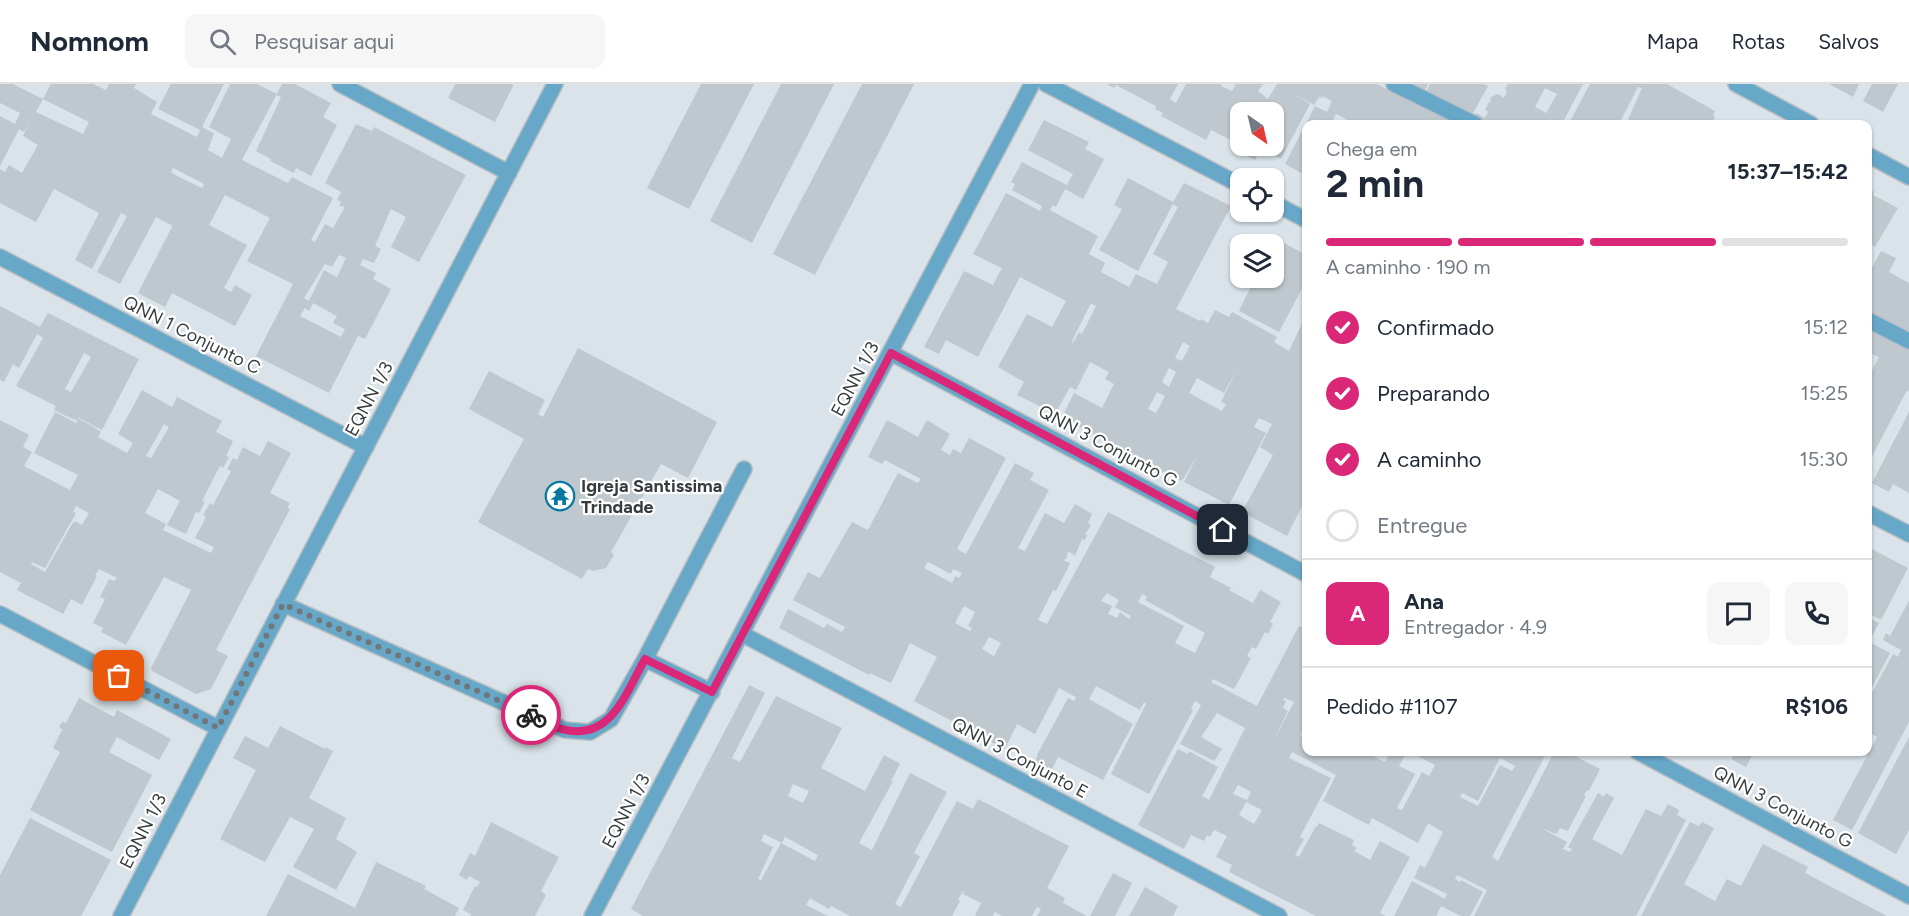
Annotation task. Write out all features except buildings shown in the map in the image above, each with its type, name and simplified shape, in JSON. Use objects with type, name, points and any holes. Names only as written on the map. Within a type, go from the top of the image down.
[{"type":"street","points":[[340,84],[509,173]]},
{"type":"street","name":"EQNN 1/3","points":[[121,916],[555,84]]},
{"type":"street","name":"EQNN 1/3","points":[[592,916],[1032,84]]},
{"type":"street","points":[[1046,84],[1230,180]]},
{"type":"street","points":[[1394,84],[1467,120]]},
{"type":"street","points":[[1736,84],[1804,120]]},
{"type":"street","points":[[1872,157],[1909,177]]},
{"type":"street","points":[[1284,208],[1302,218]]},
{"type":"street","name":"QNN 1 Conjunto C","points":[[0,257],[366,447]]},
{"type":"street","points":[[1872,322],[1909,341]]},
{"type":"street","name":"QNN 3 Conjunto G","points":[[891,353],[1302,572]]},
{"type":"street","points":[[283,604],[565,730],[590,732],[611,719],[645,659],[744,469]]},
{"type":"street","points":[[1872,515],[1909,534]]},
{"type":"street","points":[[0,614],[218,728]]},
{"type":"street","name":"QNN 3 Conjunto E","points":[[742,634],[1279,916]]},
{"type":"street","points":[[645,659],[712,692]]},
{"type":"street","name":"QNN 3 Conjunto G","points":[[1646,756],[1909,896]]},
{"type":"way so far","points":[[119,676],[218,728],[283,604],[531,715]]},
{"type":"place","name":"Igreja Santissima Trindade","points":[[560,496]]},
{"type":"route","points":[[531,715],[565,730],[590,732],[611,719],[645,659],[712,692],[891,353],[1223,530]]}]
